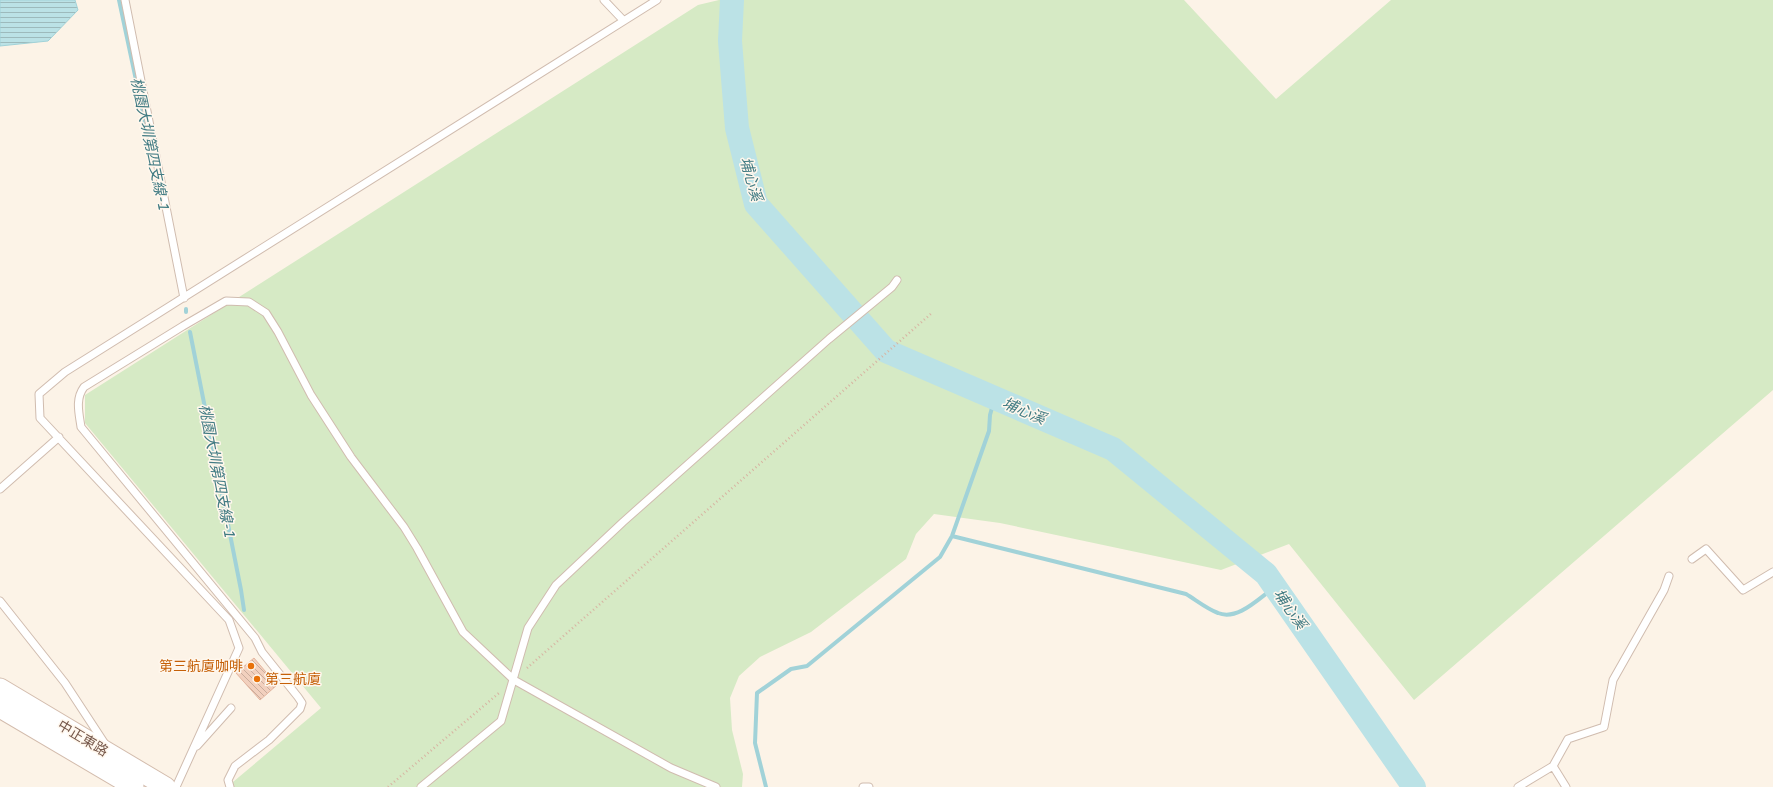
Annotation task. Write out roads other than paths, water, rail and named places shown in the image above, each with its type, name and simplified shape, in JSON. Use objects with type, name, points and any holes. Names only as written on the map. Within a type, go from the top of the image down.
[{"type":"main road","name":"中正東路","points":[[0,688],[166,787]]},
{"type":"main road","name":"中正東路","points":[[0,708],[134,787]]},
{"type":"lane","points":[[125,0],[184,298]]},
{"type":"lane","points":[[604,0],[623,20]]},
{"type":"lane","points":[[176,787],[239,648],[230,620],[40,418],[39,394],[66,372],[657,0]]},
{"type":"lane","points":[[421,787],[501,721],[528,628],[556,585],[622,522],[829,339],[892,286],[897,280]]},
{"type":"lane","points":[[230,787],[228,780],[235,766],[269,740],[300,709],[302,703],[262,652],[255,638],[81,427],[78,411],[79,394],[84,387],[200,316],[226,302],[249,302],[266,313],[278,332],[311,395],[351,457],[404,527],[417,548],[463,632],[514,680],[671,768],[716,787]]},
{"type":"lane","points":[[0,489],[59,437]]},
{"type":"lane","points":[[1692,559],[1706,549],[1743,590],[1773,572]]},
{"type":"lane","points":[[1518,787],[1553,766],[1568,739],[1604,728],[1613,680],[1664,590],[1670,576]]},
{"type":"lane","points":[[0,600],[66,683],[112,755]]},
{"type":"lane","points":[[193,750],[232,708]]},
{"type":"lane","points":[[1553,766],[1566,787]]},
{"type":"lane","points":[[863,787],[870,787]]},
{"type":"water","points":[[0,0],[75,0],[78,10],[48,41],[0,46]]},
{"type":"waterway","name":"桃園大圳第四支線-1","points":[[119,0],[153,160]]},
{"type":"waterway","name":"埔心溪","points":[[732,0],[730,41],[737,128],[756,204],[886,351],[1113,449],[1266,574],[1414,787]]},
{"type":"waterway","name":"桃園大圳第四支線-1","points":[[190,332],[244,610]]},
{"type":"waterway","points":[[766,787],[755,743],[757,693],[791,669],[807,666],[940,557],[952,536],[989,431],[990,415],[995,397]]},
{"type":"waterway","points":[[952,536],[1186,594],[1210,609],[1226,615],[1241,611],[1275,587]]},
{"type":"place","name":"第三航廈咖啡","points":[[251,666]]},
{"type":"place","name":"第三航廈","points":[[257,679]]}]
